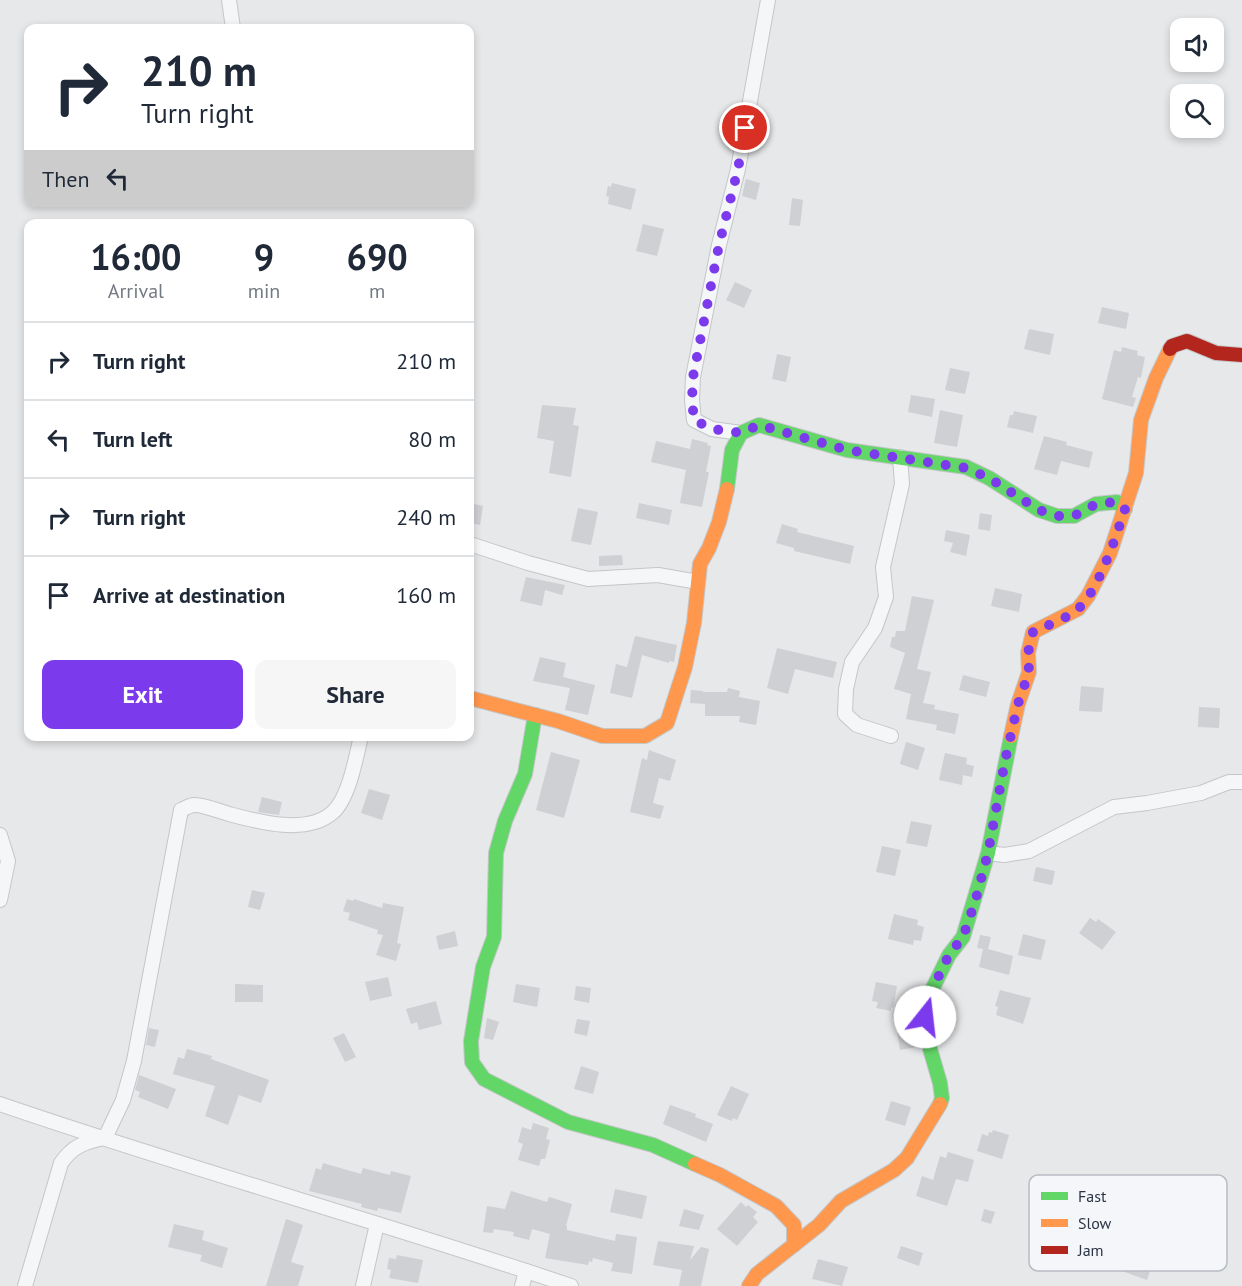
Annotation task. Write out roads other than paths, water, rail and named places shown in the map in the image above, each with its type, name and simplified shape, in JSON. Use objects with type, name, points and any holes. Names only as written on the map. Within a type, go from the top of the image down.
[{"type":"street","points":[[229,0],[232,24]]},
{"type":"street","points":[[768,0],[738,169],[693,377],[694,420],[712,429],[741,433],[759,425],[847,450],[966,468],[989,478],[1039,510],[1057,516],[1074,516],[1096,504],[1116,502],[1125,509]]},
{"type":"street","points":[[749,1286],[758,1274],[819,1225],[841,1202],[894,1170],[907,1158],[937,1111],[942,1098],[926,1035],[926,1002],[949,955],[963,937],[988,853],[1005,761],[1018,704],[1029,672],[1028,653],[1033,632],[1078,609],[1088,596],[1110,553],[1136,472],[1141,420],[1156,378],[1172,346],[1187,341],[1216,354],[1242,356]]},
{"type":"street","points":[[474,699],[536,715],[602,736],[645,736],[667,723],[685,667],[694,623],[700,564],[710,548],[726,496],[732,450],[741,433]]},
{"type":"street","points":[[891,736],[857,725],[845,714],[846,689],[852,662],[875,628],[886,597],[884,567],[902,484],[900,457]]},
{"type":"street","points":[[474,545],[588,579],[658,574],[698,582]]},
{"type":"street","points":[[536,715],[525,774],[505,821],[496,853],[494,937],[483,967],[471,1041],[472,1062],[484,1079],[568,1122],[653,1145],[720,1175],[776,1206],[795,1225],[794,1245]]},
{"type":"street","points":[[105,1138],[123,1100],[134,1061],[181,810],[194,805],[254,820],[295,825],[316,822],[333,813],[345,794],[360,741]]},
{"type":"street","points":[[988,853],[1004,855],[1029,851],[1114,807],[1201,793],[1229,782],[1242,782]]},
{"type":"street","points":[[0,835],[8,861],[0,900]]},
{"type":"street","points":[[0,1104],[571,1286]]},
{"type":"street","points":[[25,1286],[61,1163],[69,1151],[83,1143],[105,1138]]},
{"type":"street","points":[[363,1286],[377,1224]]},
{"type":"street","points":[[522,1286],[525,1271]]}]
